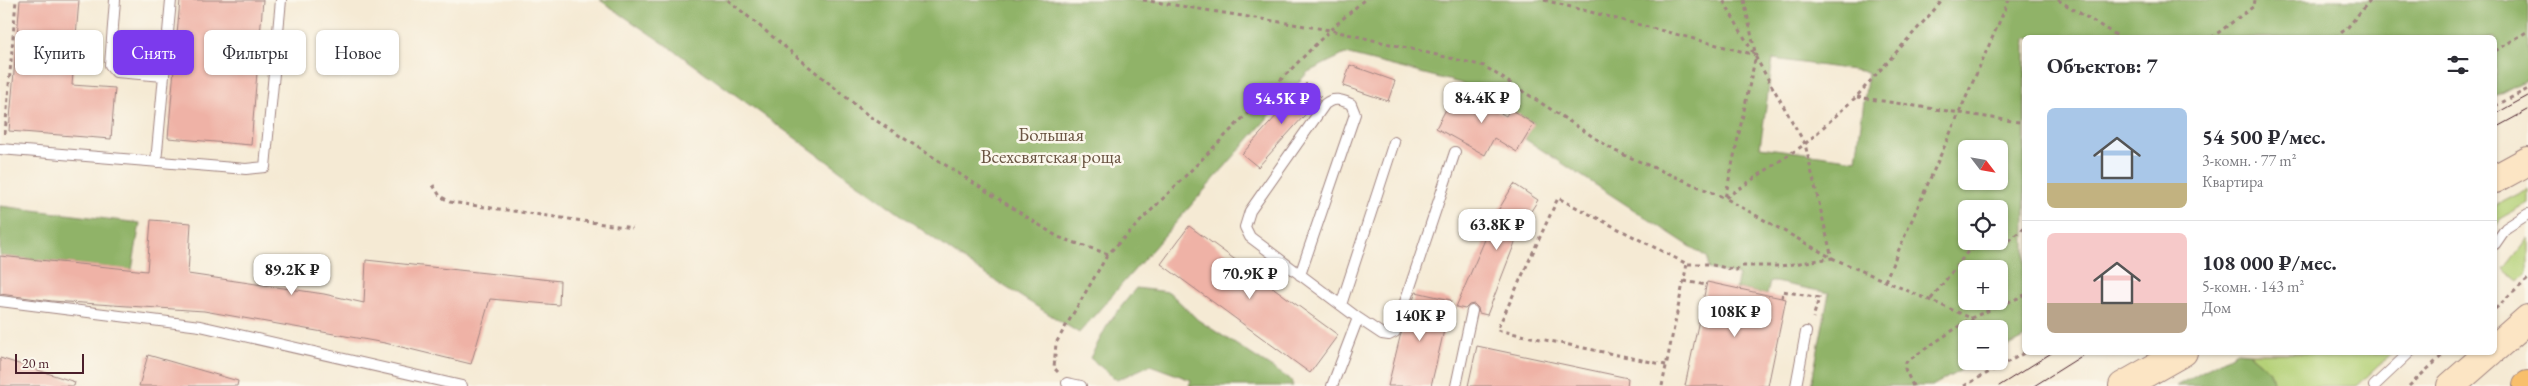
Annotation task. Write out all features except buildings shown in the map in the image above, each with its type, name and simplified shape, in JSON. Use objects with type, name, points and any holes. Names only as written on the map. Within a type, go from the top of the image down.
[{"type":"main road","points":[[2497,178],[2528,161]]},
{"type":"main road","points":[[2497,346],[2528,319]]},
{"type":"main road","points":[[2123,386],[2178,355]]},
{"type":"main road","points":[[2451,386],[2487,355]]},
{"type":"lane","points":[[115,0],[110,65],[112,69],[116,72],[164,76]]},
{"type":"lane","points":[[156,162],[171,0]]},
{"type":"lane","points":[[2,150],[246,169],[264,167],[281,0]]},
{"type":"lane","points":[[1300,275],[1355,114],[1351,104],[1339,99],[1329,100],[1247,220],[1245,227],[1250,237],[1300,275],[1358,318],[1382,334],[1389,336],[1395,332],[1455,152]]},
{"type":"lane","points":[[1341,305],[1394,142]]},
{"type":"lane","points":[[2497,241],[2506,228],[2528,214]]},
{"type":"lane","points":[[0,301],[200,326],[462,386]]},
{"type":"lane","points":[[1456,386],[1472,311]]},
{"type":"lane","points":[[1332,386],[1358,318]]},
{"type":"lane","points":[[1796,386],[1806,332]]},
{"type":"lane","points":[[2374,386],[2407,355]]},
{"type":"lane","points":[[1068,383],[1081,386]]},
{"type":"path","points":[[2,150],[16,0]]},
{"type":"path","points":[[728,0],[869,116],[1058,237],[1108,254]]},
{"type":"path","points":[[1143,0],[1330,30],[1484,66],[1615,151],[1725,198],[1832,258],[1885,282],[1931,299],[1971,318]]},
{"type":"path","points":[[1068,383],[1054,368],[1056,343],[1108,254],[1330,30],[1364,0]]},
{"type":"path","points":[[1544,0],[1756,55]]},
{"type":"path","points":[[1723,0],[1805,144],[1832,258]]},
{"type":"path","points":[[1725,198],[1756,55],[1744,0]]},
{"type":"path","points":[[1725,198],[1805,144],[1856,97],[1943,0]]},
{"type":"path","points":[[1885,282],[2009,0]]},
{"type":"path","points":[[2058,0],[2116,35]]},
{"type":"path","points":[[2215,35],[2254,6],[2255,0]]},
{"type":"path","points":[[2339,35],[2348,27],[2370,0]]},
{"type":"path","points":[[2497,50],[2528,30]]},
{"type":"path","points":[[2497,105],[2528,89]]},
{"type":"path","points":[[1856,97],[2022,123]]},
{"type":"path","points":[[433,186],[440,196],[450,202],[632,228]]},
{"type":"path","points":[[1666,365],[1497,330],[1558,198],[1687,264],[1708,264],[1736,270],[1741,266],[1781,266],[1832,258]]},
{"type":"path","points":[[1931,299],[1969,250],[2004,245],[2022,229]]},
{"type":"path","points":[[1662,386],[1687,264]]},
{"type":"path","points":[[2497,307],[2528,279]]},
{"type":"path","points":[[1684,281],[1706,285]]},
{"type":"path","points":[[1782,298],[1783,291],[1819,298]]},
{"type":"path","points":[[1913,386],[1905,368],[1906,362],[1971,318],[2022,296]]},
{"type":"path","points":[[2008,362],[2022,354]]},
{"type":"path","points":[[2409,386],[2443,355]]},
{"type":"path","points":[[1964,386],[1994,370]]},
{"type":"green space","name":"Большая Всехсвятская роща","points":[[600,0],[2528,0],[2528,79],[2497,95],[2497,35],[2022,35],[2022,339],[2008,346],[2008,320],[1958,320],[1958,370],[1961,370],[1932,386],[1811,386],[1829,293],[1770,281],[1767,295],[1736,288],[1739,275],[1708,269],[1708,258],[1525,139],[1534,123],[1460,83],[1345,54],[1308,72],[1079,333],[969,264],[675,51]],"holes":[[[1773,59],[1868,72],[1856,160],[1760,147]]]},
{"type":"green space","points":[[2528,189],[2528,203],[2501,218],[2497,225],[2497,205]]},
{"type":"green space","points":[[0,206],[140,223],[132,270],[0,256]]},
{"type":"green space","points":[[2528,238],[2528,272],[2519,281],[2504,269]]},
{"type":"green space","points":[[1136,288],[1169,292],[1198,320],[1291,380],[1293,386],[1189,386],[1191,380],[1150,365],[1117,380],[1090,358],[1109,322]]},
{"type":"green space","points":[[2232,355],[2251,355],[2270,371],[2274,386],[2176,386]]},
{"type":"green space","points":[[2251,355],[2390,355],[2357,386],[2274,386],[2270,371]]},
{"type":"tram line","points":[[2497,113],[2528,96]]},
{"type":"tram line","points":[[2497,127],[2528,110]]},
{"type":"tram line","points":[[1999,386],[2048,355]]},
{"type":"tram line","points":[[2034,386],[2083,355]]}]
